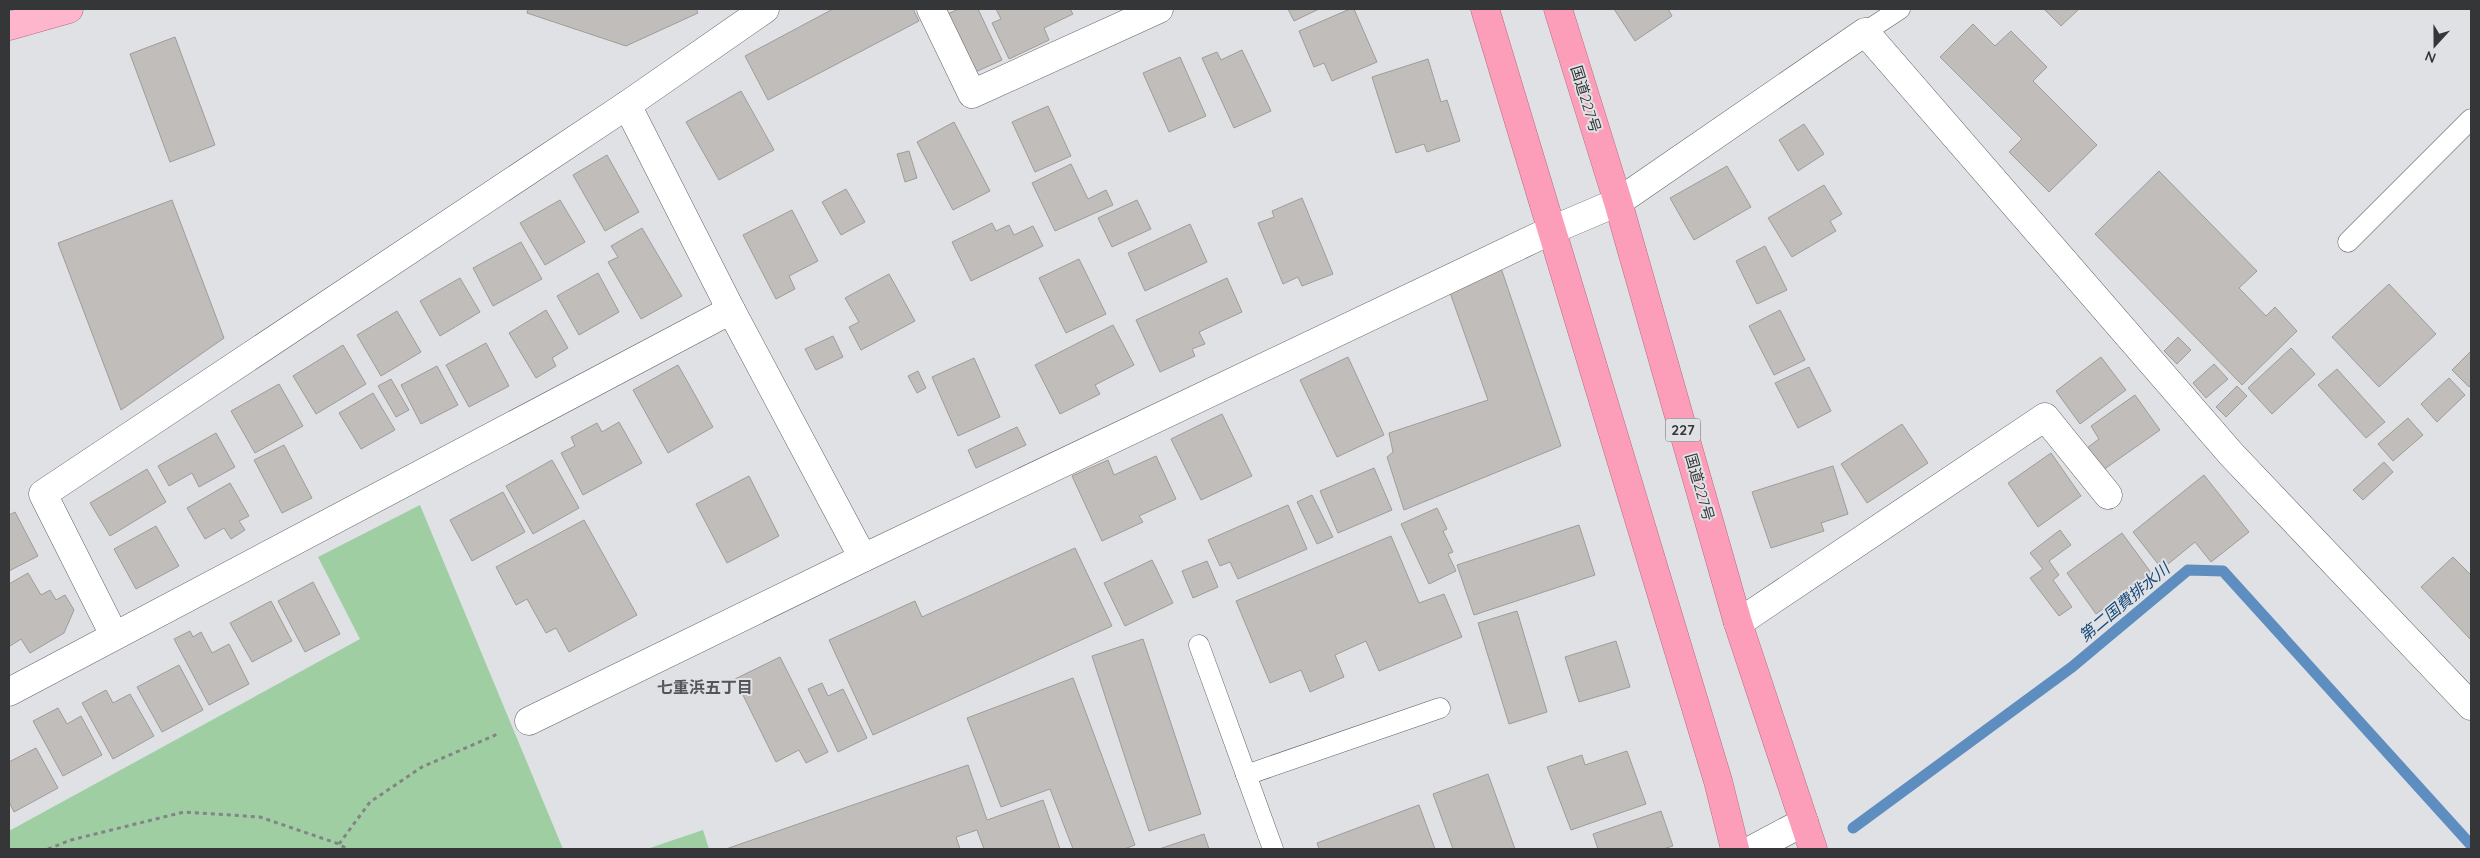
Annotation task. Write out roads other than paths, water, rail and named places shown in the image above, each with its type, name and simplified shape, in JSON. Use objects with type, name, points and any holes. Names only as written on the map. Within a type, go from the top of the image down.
[{"type":"highway","points":[[1485,9],[1718,781],[1735,849]]},
{"type":"highway","name":"国道227号","points":[[1558,9],[1618,202],[1738,623],[1813,849]]},
{"type":"main road","points":[[9,26],[69,9]]},
{"type":"street","points":[[114,635],[43,494],[627,105],[765,9]]},
{"type":"street","points":[[931,9],[972,94],[1159,9]]},
{"type":"street","points":[[529,721],[863,558],[1552,230],[1618,202],[1866,32],[2232,455],[2471,706]]},
{"type":"street","points":[[627,105],[731,310],[863,558]]},
{"type":"street","points":[[9,692],[731,310]]},
{"type":"street","points":[[1738,623],[2045,417],[2108,494]]},
{"type":"street","points":[[1753,849],[1804,822]]},
{"type":"lane","points":[[1866,32],[1900,9]]},
{"type":"lane","points":[[2348,242],[2471,119]]},
{"type":"lane","points":[[1199,644],[1273,849]]},
{"type":"lane","points":[[1246,775],[1440,708]]},
{"type":"waterway","name":"第二国費排水川","points":[[1853,828],[2072,667],[2188,570],[2223,571],[2471,845]]},
{"type":"district","name":"七重浜五丁目","points":[[705,687]]}]
